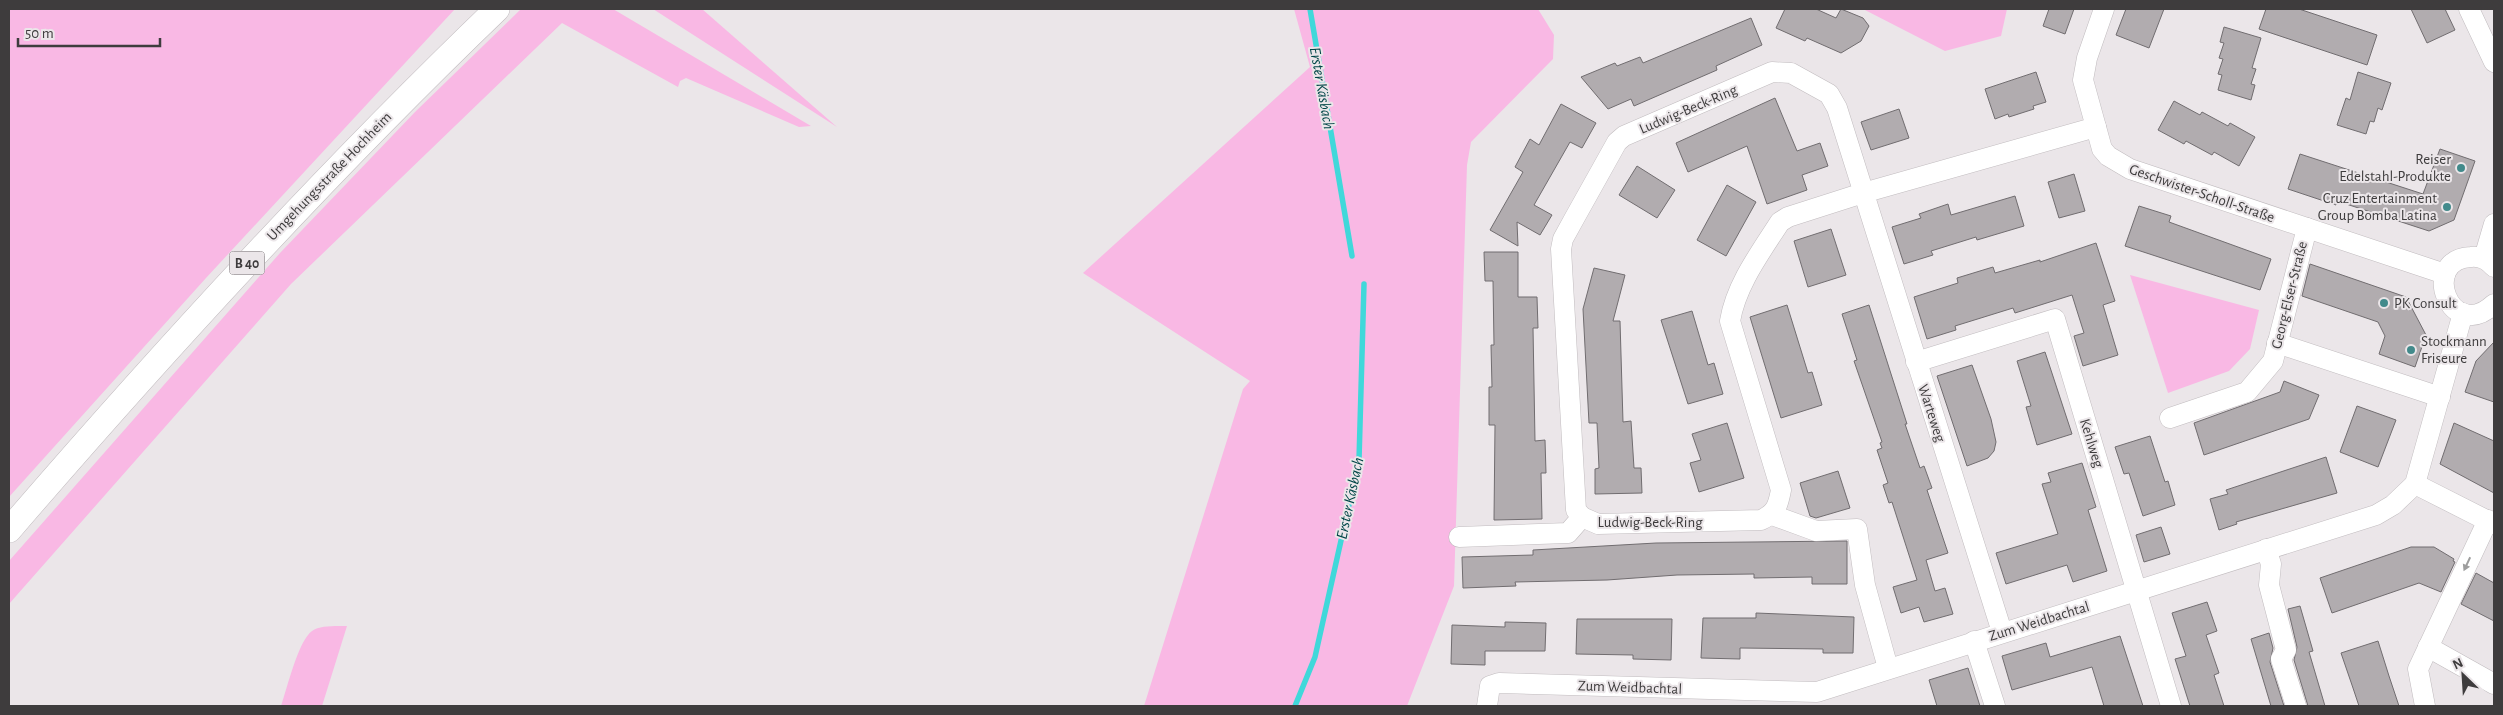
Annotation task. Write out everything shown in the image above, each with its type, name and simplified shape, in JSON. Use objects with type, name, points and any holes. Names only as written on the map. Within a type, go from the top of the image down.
[{"type":"main road","name":"Umgehungsstraße Hochheim","points":[[9,530],[95,430],[264,244],[355,149],[497,9]]},
{"type":"street","name":"Geschwister-Scholl-Straße","points":[[2104,9],[2087,58],[2083,80],[2102,149],[2108,156],[2130,169],[2445,274]]},
{"type":"street","points":[[2469,9],[2494,62]]},
{"type":"street","name":"Ludwig-Beck-Ring","points":[[1772,515],[1750,521],[1598,524],[1582,517],[1574,503],[1561,249],[1570,226],[1617,142],[1624,136],[1772,72],[1791,73],[1829,94],[1837,108],[1863,193]]},
{"type":"street","points":[[1888,668],[1865,585],[1857,529],[1816,531],[1772,515],[1779,503],[1781,490],[1779,479],[1730,321],[1732,308],[1746,277],[1780,222],[1788,217],[1863,193],[2096,127]]},
{"type":"street","name":"Warteweg","points":[[1863,193],[2002,632]]},
{"type":"street","points":[[2494,224],[2489,263],[2466,257],[2457,260],[2445,274],[2443,283],[2448,302],[2463,313],[2480,313],[2494,304]]},
{"type":"street","name":"Georg-Elser-Straße","points":[[2170,418],[2247,392],[2273,361],[2307,228]]},
{"type":"street","name":"Zum Weidbachtal","points":[[1487,706],[1490,686],[1499,683],[1820,699],[1888,668],[2136,591],[2268,556],[2376,515],[2393,506],[2415,484],[2463,313]]},
{"type":"street","name":"Kehlweg","points":[[1916,362],[2055,319],[2171,706]]},
{"type":"street","points":[[2277,343],[2440,397]]},
{"type":"street","points":[[2415,484],[2491,522],[2418,668],[2425,706]]},
{"type":"street","points":[[1459,538],[1568,533],[1582,517]]},
{"type":"street","points":[[2268,556],[2283,581],[2290,609]]},
{"type":"street","points":[[2268,556],[2269,585],[2286,650],[2281,659],[2296,706]]},
{"type":"street","points":[[1974,641],[1995,706]]},
{"type":"street","points":[[2428,647],[2494,684]]},
{"type":"shaded area","points":[[9,9],[455,9],[206,278],[9,497]]},
{"type":"shaded area","points":[[521,9],[613,9],[811,126],[799,127],[686,78],[680,81],[678,87],[562,23],[291,284],[9,604],[9,561],[280,253],[415,112]]},
{"type":"shaded area","points":[[653,9],[702,9],[837,127]]},
{"type":"shaded area","points":[[1294,9],[1538,9],[1554,35],[1553,59],[1471,142],[1467,165],[1454,586],[1407,706],[1144,706],[1243,389],[1250,381],[1083,273],[1310,67]]},
{"type":"shaded area","points":[[1863,9],[2007,9],[2001,36],[1945,51]]},
{"type":"shaded area","points":[[2130,275],[2259,310],[2250,349],[2229,371],[2168,393]]},
{"type":"shaded area","points":[[347,626],[322,706],[281,706],[298,655],[307,636],[319,628]]},
{"type":"building","points":[[1785,9],[1816,9],[1836,18],[1841,9],[1863,18],[1869,26],[1861,41],[1841,53],[1807,38],[1805,41],[1776,28]]},
{"type":"building","points":[[2049,9],[2074,9],[2065,34],[2043,26]]},
{"type":"building","points":[[2126,9],[2164,9],[2149,48],[2116,35]]},
{"type":"building","points":[[2266,9],[2299,9],[2377,35],[2367,65],[2259,29]]},
{"type":"building","points":[[2411,9],[2445,9],[2455,30],[2427,43]]},
{"type":"building","points":[[1751,18],[1762,45],[1716,66],[1717,70],[1634,106],[1631,99],[1608,109],[1581,77],[1615,63],[1617,66],[1640,57],[1643,63]]},
{"type":"building","points":[[2224,27],[2261,38],[2252,68],[2256,69],[2251,84],[2255,85],[2251,100],[2218,90],[2222,75],[2218,74],[2223,59],[2219,58],[2224,43],[2220,42]]},
{"type":"building","points":[[2036,72],[2046,102],[2033,106],[2034,109],[2009,117],[2008,114],[1995,119],[1985,89]]},
{"type":"building","points":[[2358,72],[2391,83],[2382,110],[2378,108],[2374,122],[2370,121],[2366,134],[2337,125],[2346,98],[2350,100]]},
{"type":"building","points":[[1775,98],[1797,151],[1820,143],[1828,166],[1802,175],[1807,190],[1767,204],[1747,146],[1688,172],[1676,143]]},
{"type":"building","points":[[2174,101],[2200,115],[2202,112],[2228,126],[2230,123],[2255,137],[2239,166],[2214,152],[2212,155],[2186,141],[2184,144],[2158,130]]},
{"type":"building","points":[[1561,104],[1596,123],[1582,148],[1570,142],[1534,205],[1552,215],[1540,235],[1517,222],[1518,246],[1490,230],[1523,172],[1515,167],[1530,139],[1539,145]]},
{"type":"building","points":[[1899,109],[1909,138],[1871,150],[1861,122]]},
{"type":"building","points":[[2440,149],[2475,161],[2454,220],[2429,231],[2337,201],[2336,205],[2288,189],[2300,154],[2423,194]]},
{"type":"building","points":[[1637,166],[1675,190],[1657,218],[1619,195]]},
{"type":"building","points":[[2074,174],[2085,211],[2059,218],[2048,182]]},
{"type":"building","points":[[1727,185],[1756,202],[1726,256],[1697,240]]},
{"type":"building","points":[[2015,196],[2024,226],[1977,240],[1976,237],[1931,251],[1933,255],[1904,264],[1892,227],[1921,218],[1919,214],[1948,204],[1951,215]]},
{"type":"building","points":[[2139,206],[2171,216],[2169,222],[2271,259],[2260,290],[2125,246]]},
{"type":"building","points":[[1831,229],[1846,275],[1808,287],[1794,241]]},
{"type":"building","points":[[2096,243],[2115,301],[2103,305],[2118,355],[2083,366],[2074,336],[2084,333],[2072,295],[2015,313],[2013,308],[1955,326],[1956,330],[1927,339],[1914,297],[1958,283],[1957,278],[1993,267],[1995,273],[2040,260],[2040,262]]},
{"type":"building","points":[[1484,252],[1518,252],[1518,297],[1537,297],[1538,328],[1533,328],[1535,441],[1545,440],[1546,473],[1541,473],[1542,519],[1494,520],[1495,425],[1489,425],[1489,387],[1492,387],[1491,345],[1494,345],[1493,281],[1485,281]]},
{"type":"building","points":[[2310,264],[2406,297],[2426,335],[2415,367],[2379,354],[2385,336],[2378,322],[2302,296]]},
{"type":"building","points":[[1594,268],[1625,275],[1613,321],[1620,321],[1623,422],[1631,421],[1634,468],[1641,468],[1642,493],[1595,494],[1595,469],[1599,468],[1597,423],[1589,423],[1583,309]]},
{"type":"building","points":[[1787,305],[1808,373],[1812,372],[1822,405],[1781,418],[1750,317]]},
{"type":"building","points":[[1869,305],[1920,468],[1924,466],[1932,488],[1927,490],[1948,553],[1926,560],[1935,591],[1945,588],[1953,614],[1924,622],[1919,607],[1901,613],[1893,587],[1917,580],[1892,502],[1889,503],[1883,485],[1888,483],[1877,450],[1882,448],[1880,443],[1882,442],[1854,361],[1857,360],[1842,314]]},
{"type":"building","points":[[1692,311],[1708,365],[1714,363],[1723,394],[1688,404],[1661,320]]},
{"type":"building","points":[[2494,342],[2494,402],[2465,392],[2476,361]]},
{"type":"building","points":[[2045,352],[2072,434],[2037,445],[2026,407],[2031,406],[2017,361]]},
{"type":"building","points":[[1972,365],[1991,419],[1996,442],[1994,451],[1988,458],[1967,466],[1937,376]]},
{"type":"building","points":[[2284,381],[2319,395],[2309,419],[2204,455],[2194,423],[2280,392]]},
{"type":"building","points":[[2357,406],[2396,420],[2378,467],[2340,452]]},
{"type":"building","points":[[1727,423],[1744,478],[1699,492],[1690,463],[1701,460],[1692,434]]},
{"type":"building","points":[[2454,423],[2494,441],[2494,493],[2440,464]]},
{"type":"building","points":[[2150,436],[2165,482],[2168,481],[2175,505],[2143,516],[2129,473],[2124,474],[2115,447]]},
{"type":"building","points":[[2326,457],[2337,493],[2236,522],[2237,524],[2219,530],[2210,499],[2228,494],[2226,490]]},
{"type":"building","points":[[2082,463],[2096,507],[2088,510],[2107,571],[2073,582],[2067,565],[2006,584],[1996,553],[2058,534],[2042,484],[2051,482],[2048,473]]},
{"type":"building","points":[[1838,471],[1850,508],[1816,518],[1810,516],[1800,483]]},
{"type":"building","points":[[2161,527],[2170,554],[2144,562],[2136,535]]},
{"type":"building","points":[[1847,541],[1847,584],[1812,584],[1812,577],[1754,578],[1754,574],[1677,575],[1607,580],[1515,582],[1516,586],[1463,588],[1462,557],[1533,555],[1533,550],[1656,543]]},
{"type":"building","points":[[2411,547],[2434,547],[2454,559],[2453,561],[2455,562],[2441,592],[2419,583],[2332,613],[2320,578]]},
{"type":"building","points":[[2476,573],[2494,583],[2494,621],[2461,604]]},
{"type":"building","points":[[2207,602],[2217,631],[2206,635],[2219,673],[2214,675],[2224,706],[2190,706],[2175,659],[2186,656],[2172,613]]},
{"type":"building","points":[[2300,606],[2313,651],[2309,652],[2325,706],[2308,706],[2294,660],[2297,647],[2288,609]]},
{"type":"building","points":[[1756,613],[1854,617],[1853,653],[1823,653],[1823,649],[1740,648],[1740,659],[1701,658],[1703,618],[1756,618]]},
{"type":"building","points":[[1577,619],[1672,619],[1671,660],[1633,659],[1633,655],[1576,654]]},
{"type":"building","points":[[1505,622],[1546,623],[1545,651],[1485,651],[1485,665],[1451,664],[1452,625],[1505,627]]},
{"type":"building","points":[[2269,633],[2273,648],[2270,662],[2284,706],[2271,706],[2251,639]]},
{"type":"building","points":[[2120,636],[2143,706],[2104,706],[2092,667],[2012,690],[2002,656],[2046,643],[2050,657]]},
{"type":"building","points":[[2378,641],[2399,706],[2359,706],[2341,653]]},
{"type":"building","points":[[1968,668],[1980,706],[1937,706],[1929,680]]},
{"type":"waterway","name":"Erster Käsbach","points":[[1310,9],[1352,256]]},
{"type":"waterway","name":"Erster Käsbach","points":[[1295,706],[1315,657],[1359,460],[1364,284]]},
{"type":"place","name":"Reiser Edelstahl-Produkte","points":[[2461,168]]},
{"type":"place","name":"Cruz Entertainment Group Bomba Latina","points":[[2447,207]]},
{"type":"place","name":"PK Consult","points":[[2384,303]]},
{"type":"place","name":"Stockmann Friseure","points":[[2411,350]]}]
